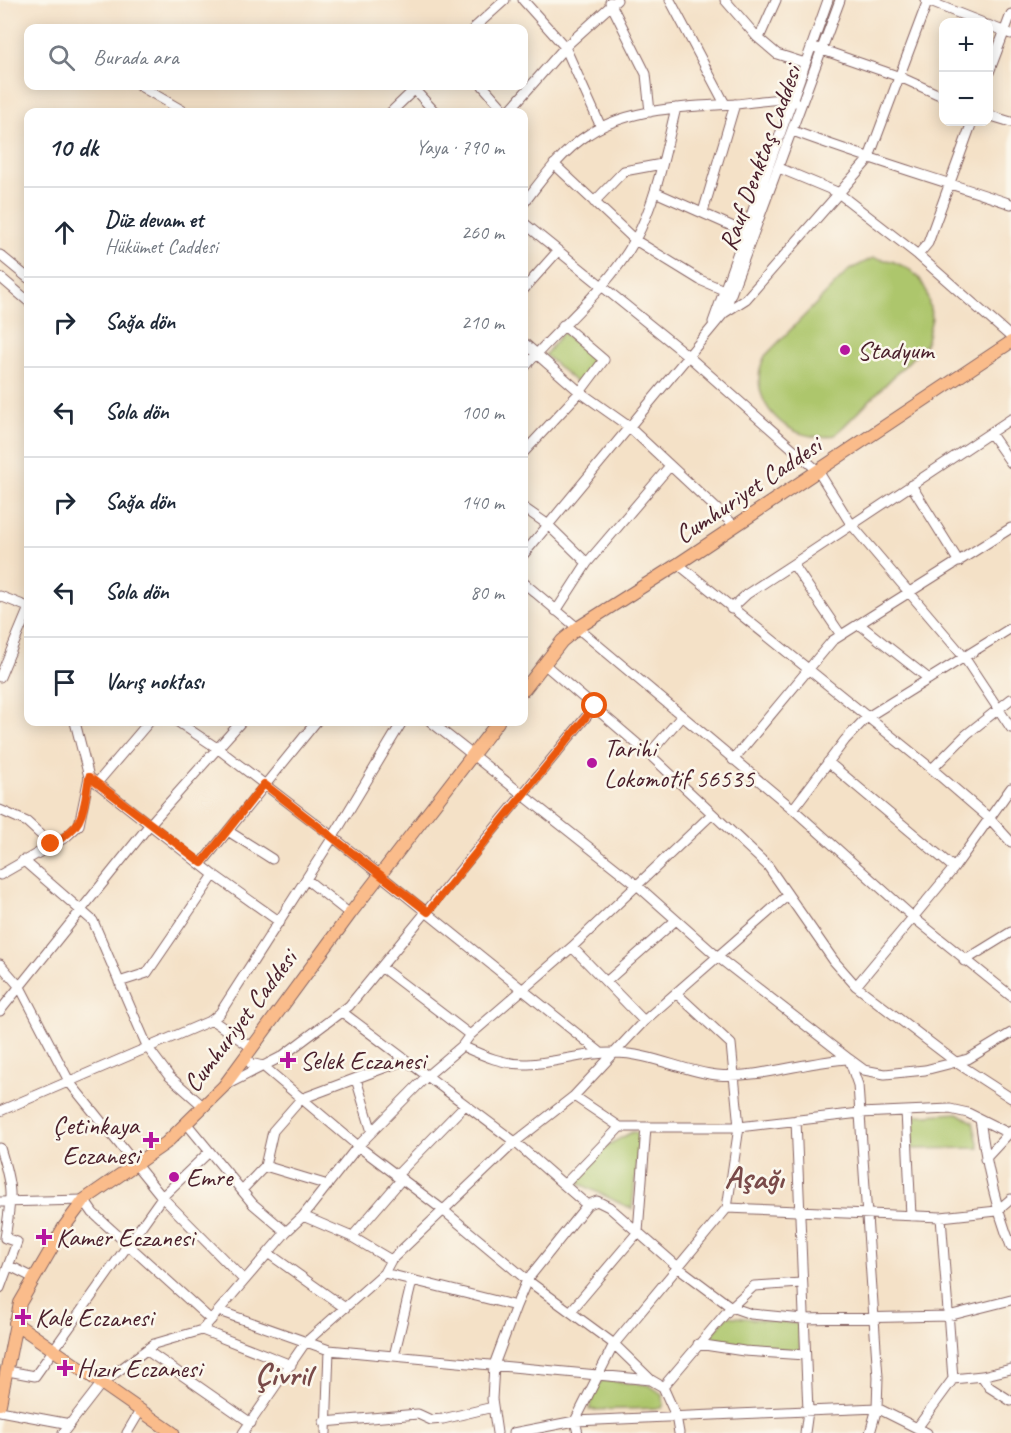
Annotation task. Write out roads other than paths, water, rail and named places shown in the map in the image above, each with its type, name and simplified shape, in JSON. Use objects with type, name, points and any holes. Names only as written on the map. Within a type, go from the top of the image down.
[{"type":"main road","name":"Cumhuriyet Caddesi","points":[[528,685],[562,641],[579,627],[818,471],[1011,340]]},
{"type":"main road","name":"Cumhuriyet Caddesi","points":[[0,1404],[20,1303],[64,1227],[84,1200],[135,1166],[188,1124],[224,1086],[350,914],[495,726]]},
{"type":"main road","points":[[15,1323],[173,1433]]},
{"type":"street","points":[[478,24],[505,0]]},
{"type":"street","points":[[524,0],[565,47],[601,128]]},
{"type":"street","points":[[670,0],[730,104],[703,212]]},
{"type":"street","points":[[725,0],[759,38],[777,54],[805,63]]},
{"type":"street","points":[[759,38],[776,0]]},
{"type":"street","name":"Rauf Denktaş Caddesi","points":[[712,325],[723,288],[828,0]]},
{"type":"street","name":"Rauf Denktaş Caddesi","points":[[528,549],[724,313],[732,297],[840,0]]},
{"type":"street","points":[[724,313],[746,299],[837,192],[868,160],[927,0],[971,18]]},
{"type":"street","points":[[528,88],[565,47],[613,1],[646,74],[650,112]]},
{"type":"street","points":[[989,72],[1008,33],[1011,14]]},
{"type":"street","points":[[993,27],[1008,33]]},
{"type":"street","points":[[812,46],[900,77],[939,95]]},
{"type":"street","points":[[147,90],[178,108]]},
{"type":"street","points":[[394,108],[413,90]]},
{"type":"street","points":[[418,90],[432,108]]},
{"type":"street","points":[[487,90],[503,108]]},
{"type":"street","points":[[511,108],[527,90]]},
{"type":"street","points":[[528,198],[554,164],[588,135],[601,128],[650,112],[676,108],[792,100],[802,105]]},
{"type":"street","points":[[528,363],[600,287],[635,240],[655,192],[676,108]]},
{"type":"street","points":[[993,117],[1011,122]]},
{"type":"street","points":[[918,255],[928,243],[970,126]]},
{"type":"street","points":[[793,131],[868,160],[949,183],[1011,204]]},
{"type":"street","points":[[554,164],[635,240],[700,280],[723,288],[732,297]]},
{"type":"street","points":[[594,202],[624,171],[662,164]]},
{"type":"street","points":[[779,168],[837,192],[918,255],[1011,340]]},
{"type":"street","points":[[655,192],[745,232]]},
{"type":"street","points":[[528,226],[687,356],[818,471],[851,524],[964,657],[1011,728]]},
{"type":"street","points":[[528,285],[558,252]]},
{"type":"street","points":[[0,255],[24,275]]},
{"type":"street","points":[[0,278],[24,298]]},
{"type":"street","points":[[528,448],[580,392],[604,360],[563,325]]},
{"type":"street","points":[[528,347],[580,392],[628,426],[669,467],[735,526]]},
{"type":"street","points":[[731,609],[747,594],[1011,420]]},
{"type":"street","points":[[991,434],[1011,463]]},
{"type":"street","points":[[555,611],[587,563],[669,467]]},
{"type":"street","points":[[911,485],[959,562]]},
{"type":"street","points":[[528,511],[547,524],[587,563]]},
{"type":"street","points":[[733,760],[832,640],[1011,528]]},
{"type":"street","points":[[678,564],[932,769],[990,819],[1011,842]]},
{"type":"street","points":[[793,564],[841,635]]},
{"type":"street","points":[[528,587],[555,611],[579,627],[793,809],[964,961],[1011,996]]},
{"type":"street","points":[[0,596],[24,606]]},
{"type":"street","points":[[0,676],[3,658],[24,616]]},
{"type":"street","points":[[859,624],[929,679]]},
{"type":"street","points":[[793,809],[828,762],[866,718],[1011,628]]},
{"type":"street","points":[[544,664],[650,754],[711,815],[768,867],[856,987],[957,1063],[1011,1098]]},
{"type":"street","points":[[932,769],[998,707],[1011,699]]},
{"type":"street","points":[[224,1086],[264,1066],[342,1012],[428,912],[595,706]]},
{"type":"street","points":[[650,754],[682,716]]},
{"type":"street","points":[[0,876],[23,860],[66,837],[79,825],[89,777],[76,726]]},
{"type":"street","points":[[97,783],[146,726]]},
{"type":"street","points":[[184,726],[217,748],[333,837],[601,1053]]},
{"type":"street","points":[[0,1011],[151,823],[237,726]]},
{"type":"street","points":[[202,863],[313,726]]},
{"type":"street","points":[[0,1111],[70,1083],[212,1020],[226,1005],[280,922],[400,726]]},
{"type":"street","points":[[436,726],[525,794],[638,886],[719,957],[864,1070],[885,1074],[925,1070],[957,1063],[1011,1033]]},
{"type":"street","points":[[828,762],[954,868]]},
{"type":"street","points":[[89,777],[151,823],[214,875],[280,922]]},
{"type":"street","points":[[856,987],[954,868],[1011,788]]},
{"type":"street","points":[[0,810],[27,822],[51,844]]},
{"type":"street","points":[[63,1433],[101,1384],[154,1344],[202,1330],[286,1232],[303,1216],[358,1146],[428,1075],[462,1047],[470,1035],[572,947],[711,815]]},
{"type":"street","points":[[228,831],[272,859]]},
{"type":"street","points":[[23,860],[93,921],[148,1048],[169,1076],[204,1107]]},
{"type":"street","points":[[118,982],[147,973],[214,875]]},
{"type":"street","points":[[306,879],[350,914]]},
{"type":"street","points":[[243,1433],[305,1343],[384,1273],[391,1260],[515,1142],[574,1096],[617,1053],[644,1021],[788,895]]},
{"type":"street","points":[[606,982],[676,920]]},
{"type":"street","points":[[964,961],[1011,932]]},
{"type":"street","points":[[572,947],[644,1021]]},
{"type":"street","points":[[0,964],[20,987],[70,1083],[162,1197],[244,1280]]},
{"type":"street","points":[[381,967],[470,1035]]},
{"type":"street","points":[[578,1433],[575,1421],[615,1344],[680,1268],[727,1208],[739,1127],[731,1044],[676,993]]},
{"type":"street","points":[[342,1012],[515,1142],[586,1204]]},
{"type":"street","points":[[212,1020],[248,1051],[253,1065],[264,1066],[358,1146],[443,1210],[526,1281],[615,1344],[651,1380],[663,1388],[676,1416],[679,1433]]},
{"type":"street","points":[[462,1047],[493,1060],[527,1064],[601,1053],[617,1053],[660,1060],[715,1075],[735,1076],[816,1061],[849,1059]]},
{"type":"street","points":[[849,1059],[858,1085],[874,1319],[877,1408],[870,1433]]},
{"type":"street","points":[[242,1191],[265,1166],[273,1131],[301,1099],[405,1060]]},
{"type":"street","points":[[356,1078],[372,1132]]},
{"type":"street","points":[[574,1096],[620,1127],[739,1127],[860,1113],[955,1109],[1010,1132],[985,1159]]},
{"type":"street","points":[[352,1237],[399,1178],[465,1105]]},
{"type":"street","points":[[906,1111],[911,1216]]},
{"type":"street","points":[[980,1119],[985,1159],[998,1211],[1011,1246]]},
{"type":"street","points":[[795,1120],[808,1411],[805,1433]]},
{"type":"street","points":[[188,1124],[242,1191],[286,1232]]},
{"type":"street","points":[[564,1185],[620,1127]]},
{"type":"street","points":[[571,1311],[638,1233],[646,1127]]},
{"type":"street","points":[[0,1148],[11,1183],[12,1201],[5,1238],[18,1242],[0,1288]]},
{"type":"street","points":[[8,1371],[35,1376],[162,1197],[209,1152]]},
{"type":"street","points":[[265,1166],[328,1185]]},
{"type":"street","points":[[727,1208],[867,1216],[941,1217],[998,1211],[1011,1199]]},
{"type":"street","points":[[0,1202],[84,1200],[93,1214],[211,1320]]},
{"type":"street","points":[[497,1433],[493,1407],[494,1365],[526,1281],[586,1204],[597,1201],[731,1307],[751,1314],[803,1319],[948,1316],[1011,1300]]},
{"type":"street","points":[[303,1216],[352,1237],[391,1260]]},
{"type":"street","points":[[917,1428],[953,1379],[941,1217]]},
{"type":"street","points":[[268,1253],[345,1308]]},
{"type":"street","points":[[5,1272],[34,1278]]},
{"type":"street","points":[[384,1273],[516,1306]]},
{"type":"street","points":[[394,1356],[412,1281]]},
{"type":"street","points":[[663,1388],[731,1307],[754,1286],[801,1283]]},
{"type":"street","points":[[219,1311],[329,1350],[651,1380]]},
{"type":"street","points":[[202,1330],[291,1365]]},
{"type":"street","points":[[698,1344],[744,1351],[805,1355]]},
{"type":"street","points":[[146,1350],[251,1423]]},
{"type":"street","points":[[326,1433],[324,1422],[329,1350]]},
{"type":"street","points":[[953,1379],[982,1376],[1011,1369]]},
{"type":"street","points":[[982,1376],[989,1387],[1011,1401]]},
{"type":"street","points":[[324,1422],[418,1413],[431,1420],[443,1419],[493,1407]]},
{"type":"street","points":[[513,1433],[575,1421],[877,1408],[927,1433]]},
{"type":"street","points":[[0,1411],[70,1424]]},
{"type":"street","points":[[127,1433],[140,1411]]},
{"type":"place","name":"Stadyum","points":[[845,350]]},
{"type":"place","name":"Tarihi Lokomotif 56535","points":[[592,763]]},
{"type":"place","name":"Selek Eczanesi","points":[[288,1060]]},
{"type":"place","name":"Çetinkaya Eczanesi","points":[[151,1140]]},
{"type":"place","name":"Emre","points":[[174,1177]]},
{"type":"place","name":"Kamer Eczanesi","points":[[44,1237]]},
{"type":"place","name":"Kale Eczanesi","points":[[23,1317]]},
{"type":"place","name":"Hızır Eczanesi","points":[[65,1368]]},
{"type":"district","name":"Aşağı","points":[[754,1177]]},
{"type":"district","name":"Çivril","points":[[283,1374]]}]
